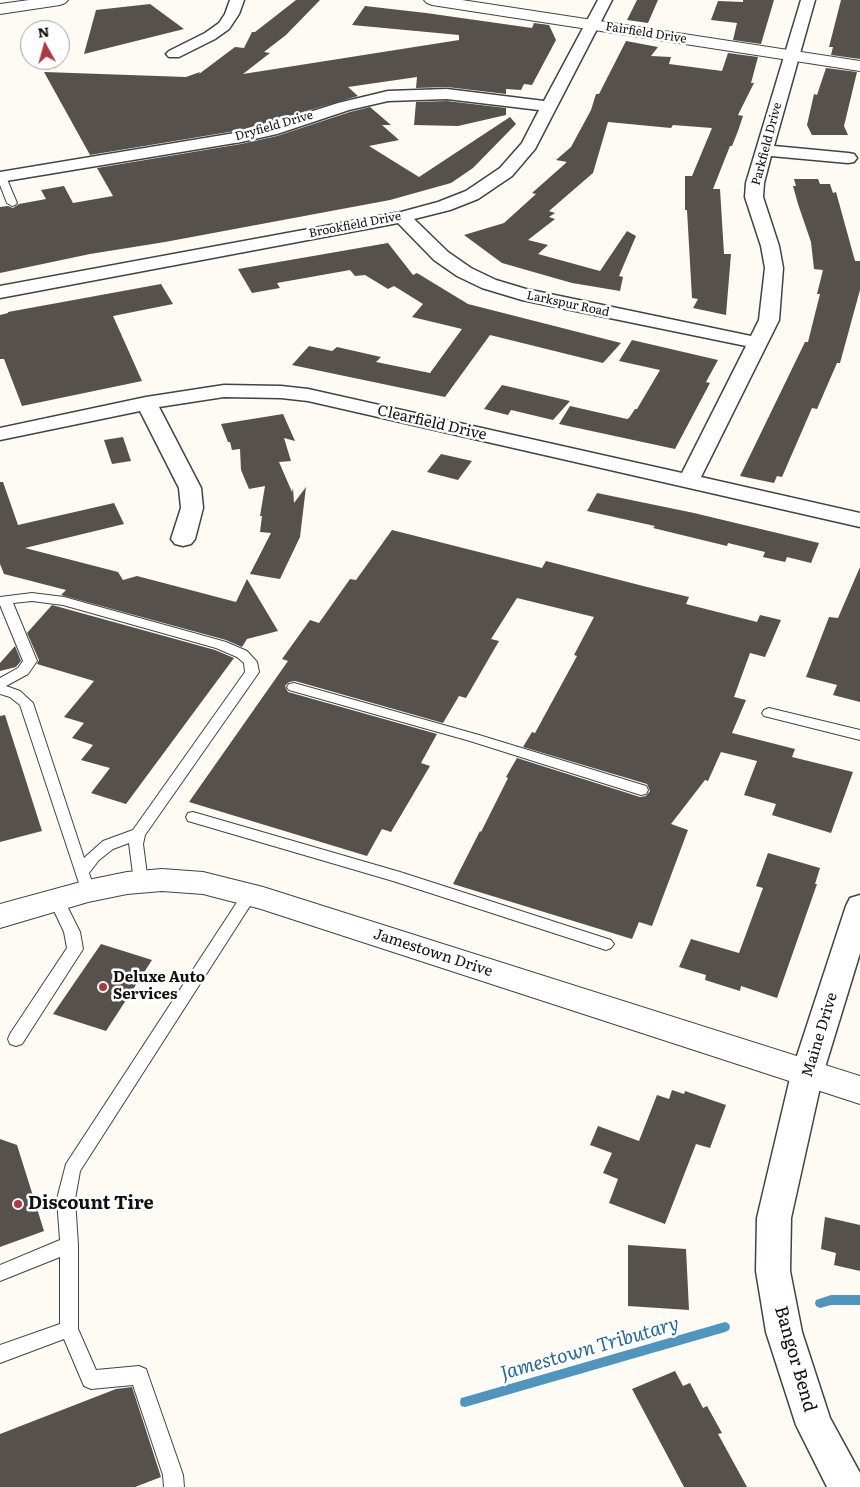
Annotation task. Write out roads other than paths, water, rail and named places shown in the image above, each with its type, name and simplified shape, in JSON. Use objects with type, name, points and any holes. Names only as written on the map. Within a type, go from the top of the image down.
[{"type":"street","points":[[0,9],[60,0]]},
{"type":"street","points":[[174,54],[210,36],[224,26],[238,0]]},
{"type":"street","name":"Fairfield Drive","points":[[432,0],[860,66]]},
{"type":"street","name":"Brookfield Drive","points":[[0,292],[402,217],[444,206],[472,195],[506,172],[529,145],[605,0]]},
{"type":"street","name":"Parkfield Drive","points":[[689,480],[768,320],[773,294],[774,268],[770,246],[754,197],[755,183],[808,0]]},
{"type":"street","name":"Dryfield Drive","points":[[0,176],[241,137],[271,130],[344,106],[388,96],[447,94],[548,106]]},
{"type":"street","points":[[764,150],[848,158]]},
{"type":"street","name":"Larkspur Road","points":[[402,217],[441,256],[464,272],[489,284],[522,294],[758,343]]},
{"type":"street","name":"Clearfield Drive","points":[[0,434],[189,395],[224,391],[281,392],[308,395],[860,520]]},
{"type":"street","points":[[146,403],[190,488],[192,508],[183,539]]},
{"type":"street","name":"Jamestown Drive","points":[[0,916],[57,900],[85,881],[141,882],[162,880],[203,884],[250,894],[860,1090]]},
{"type":"street","name":"Maine Drive","points":[[785,1164],[807,1074],[860,906]]},
{"type":"street","name":"Bangor Bend","points":[[785,1164],[774,1218],[772,1271],[784,1332],[814,1425],[847,1487]]},
{"type":"lane","points":[[0,176],[12,203]]},
{"type":"lane","points":[[0,684],[23,671],[30,661],[3,600],[32,597],[64,601],[221,645],[242,654],[250,662],[252,672],[138,834],[136,844],[141,882]]},
{"type":"lane","points":[[294,686],[474,738],[641,790]]},
{"type":"lane","points":[[0,689],[15,694],[26,703],[85,881]]},
{"type":"lane","points":[[769,714],[860,735]]},
{"type":"lane","points":[[193,817],[395,876],[606,944]]},
{"type":"lane","points":[[85,881],[94,856],[108,845],[138,834]]},
{"type":"lane","points":[[174,1487],[173,1475],[139,1375],[91,1380],[69,1329],[69,1245],[66,1199],[72,1169],[250,894]]},
{"type":"lane","points":[[16,1038],[75,949],[72,932],[57,900]]},
{"type":"lane","points":[[0,1273],[69,1245]]},
{"type":"lane","points":[[0,1354],[69,1329]]},
{"type":"waterway","name":"Jamestown Tributary","points":[[820,1303],[831,1300],[860,1300]]},
{"type":"waterway","name":"Jamestown Tributary","points":[[465,1402],[725,1327]]},
{"type":"place","name":"Deluxe Auto Services","points":[[103,987]]},
{"type":"place","name":"Discount Tire","points":[[18,1204]]}]
